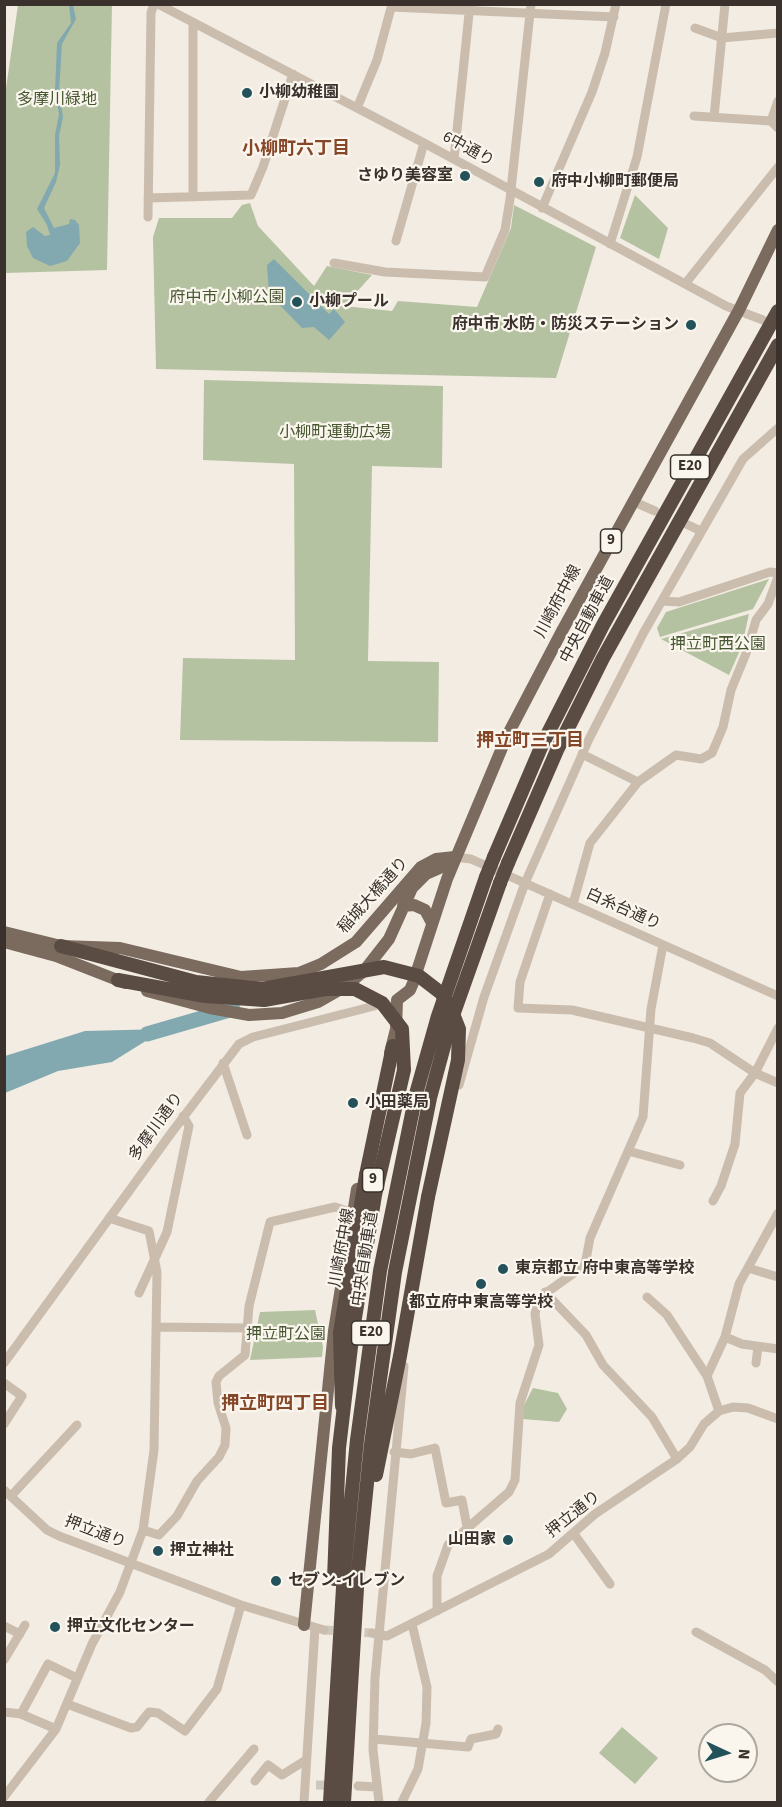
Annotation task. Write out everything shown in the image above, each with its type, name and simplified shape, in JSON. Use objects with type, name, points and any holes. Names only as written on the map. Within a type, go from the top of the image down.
[{"type":"highway","name":"中央自動車道","points":[[330,1803],[344,1571],[357,1440],[380,1271],[416,1094],[438,1016],[486,877],[542,745],[603,625],[777,311]]},
{"type":"highway","name":"中央自動車道","points":[[346,1803],[358,1572],[373,1433],[395,1272],[430,1098],[450,1024],[508,862],[558,748],[624,618],[777,345]]},
{"type":"highway","points":[[58,951],[196,982],[240,989],[286,986],[353,971],[384,967],[408,971],[431,984],[450,1006],[459,1029],[456,1076],[428,1197],[372,1501],[346,1803]]},
{"type":"highway","points":[[118,980],[240,1000],[286,998],[334,988],[355,989],[382,1003],[402,1029],[404,1070],[375,1196],[342,1406],[324,1755],[325,1803]]},
{"type":"highway","points":[[342,1406],[340,1333],[366,1175],[393,1046]]},
{"type":"main road","name":"川崎府中線","points":[[349,1271],[352,1213],[379,1083],[393,1046],[397,1000],[410,990],[455,857],[507,736],[632,501],[739,310],[777,230]]},
{"type":"main road","name":"稲城大橋通り","points":[[58,951],[118,980],[210,1008],[249,1015],[290,1011],[326,998],[355,980],[375,959],[388,939],[403,906],[418,881],[455,857]]},
{"type":"main road","name":"稲城大橋通り","points":[[58,951],[108,946],[219,973],[260,978],[299,972],[321,964],[356,942],[417,871],[436,859],[455,857]]},
{"type":"main road","points":[[403,906],[414,905],[425,910],[432,923]]},
{"type":"main road","points":[[4,932],[58,951]]},
{"type":"main road","points":[[4,942],[58,951]]},
{"type":"main road","name":"川崎府中線","points":[[314,1628],[321,1442],[349,1271],[400,1070],[404,1030],[397,1000]]},
{"type":"street","name":"6中通り","points":[[156,4],[424,143],[726,306],[763,320]]},
{"type":"street","points":[[148,217],[151,13],[156,4]]},
{"type":"street","points":[[542,208],[592,92],[616,4]]},
{"type":"street","points":[[610,244],[637,158],[666,4]]},
{"type":"street","points":[[714,117],[725,4]]},
{"type":"street","points":[[357,108],[377,60],[392,6],[530,9],[614,17]]},
{"type":"street","points":[[454,159],[470,8]]},
{"type":"street","points":[[334,263],[385,273],[484,277],[505,230],[512,191],[530,9]]},
{"type":"street","points":[[193,25],[193,197]]},
{"type":"street","points":[[695,28],[722,38],[777,33]]},
{"type":"street","points":[[148,198],[251,195],[263,167],[293,74]]},
{"type":"street","points":[[694,116],[774,125],[777,101]]},
{"type":"street","points":[[396,241],[424,143]]},
{"type":"street","points":[[685,284],[777,167]]},
{"type":"street","points":[[379,1803],[374,1739],[376,1634],[394,1452],[411,1319],[431,1203],[452,1110],[484,997],[525,883],[582,754],[662,602],[742,459],[777,429]]},
{"type":"street","points":[[632,501],[655,511]]},
{"type":"street","points":[[686,524],[701,531]]},
{"type":"street","points":[[573,904],[590,843],[638,782],[676,755],[701,759],[712,753],[723,727],[731,690],[747,651],[756,620],[775,595],[777,575],[770,572],[679,602],[662,602]]},
{"type":"street","points":[[582,754],[638,782]]},
{"type":"street","name":"白糸台通り","points":[[455,857],[471,859],[777,996]]},
{"type":"street","points":[[550,894],[520,982],[518,1008],[572,1010],[710,1043],[755,1073],[777,1083]]},
{"type":"street","points":[[437,1611],[437,1576],[448,1545],[509,1492],[515,1480],[520,1403],[539,1345],[536,1306],[545,1292],[585,1265],[590,1238],[643,1117],[650,1028],[663,945]]},
{"type":"street","name":"多摩川通り","points":[[4,1363],[183,1116],[239,1044],[247,1039],[367,1010],[397,1000]]},
{"type":"street","points":[[713,1201],[721,1186],[735,1144],[740,1094],[755,1073],[777,1028]]},
{"type":"street","points":[[223,1063],[247,1135]]},
{"type":"street","points":[[139,1293],[156,1261],[167,1232],[189,1126],[183,1116]]},
{"type":"street","points":[[628,1150],[680,1165]]},
{"type":"street","points":[[143,1530],[159,1535],[177,1516],[197,1480],[219,1457],[225,1445],[226,1428],[218,1403],[216,1382],[219,1376],[245,1355],[257,1268],[270,1222],[335,1207],[352,1213]]},
{"type":"street","points":[[707,1376],[725,1337],[739,1284],[777,1213]]},
{"type":"street","points":[[4,1797],[57,1729],[77,1678],[132,1563],[143,1530],[154,1450],[156,1261],[147,1229],[109,1218]]},
{"type":"street","points":[[748,1268],[777,1277]]},
{"type":"street","points":[[545,1292],[586,1335],[603,1365],[652,1417],[677,1459]]},
{"type":"street","points":[[647,1297],[667,1316],[707,1376],[719,1411],[733,1407],[748,1408],[777,1419]]},
{"type":"street","points":[[156,1327],[247,1328]]},
{"type":"street","points":[[725,1337],[758,1347],[777,1349]]},
{"type":"street","points":[[756,1363],[758,1347]]},
{"type":"street","points":[[4,1383],[22,1396],[4,1424]]},
{"type":"street","name":"押立通り","points":[[376,1634],[387,1636],[549,1554],[595,1515],[677,1459],[690,1447],[704,1424],[719,1411]]},
{"type":"street","points":[[8,1493],[77,1425]]},
{"type":"street","points":[[394,1452],[411,1454],[435,1448],[446,1503],[462,1500],[467,1527]]},
{"type":"street","name":"押立通り","points":[[8,1493],[47,1530],[241,1605],[314,1628]]},
{"type":"street","points":[[574,1534],[609,1584]]},
{"type":"street","points":[[67,1704],[130,1728],[136,1727],[149,1712],[158,1713],[185,1731],[217,1689],[241,1605]]},
{"type":"street","points":[[4,1660],[25,1624]]},
{"type":"street","points":[[402,1803],[418,1769],[424,1742],[427,1687],[412,1624]]},
{"type":"street","points":[[4,1626],[20,1634]]},
{"type":"street","points":[[303,1803],[314,1628]]},
{"type":"street","points":[[696,1632],[765,1670],[777,1680]]},
{"type":"street","points":[[21,1714],[48,1664],[77,1678]]},
{"type":"street","points":[[4,1712],[21,1714],[57,1729]]},
{"type":"street","points":[[374,1739],[468,1747],[471,1739],[496,1734],[498,1730]]},
{"type":"street","points":[[209,1803],[254,1749]]},
{"type":"street","points":[[255,1781],[268,1765],[282,1775],[306,1760]]},
{"type":"street","points":[[304,1784],[316,1785]]},
{"type":"street","points":[[358,1786],[377,1787]]},
{"type":"green space","name":"多摩川緑地","points":[[18,5],[112,5],[107,270],[5,273],[5,95]]},
{"type":"green space","points":[[635,195],[668,228],[659,259],[620,238]]},
{"type":"green space","name":"府中市 小柳公園","points":[[250,203],[258,226],[314,286],[327,266],[372,275],[344,306],[392,311],[398,301],[477,307],[511,228],[514,205],[596,247],[556,378],[156,369],[153,237],[159,218],[232,218],[242,205]]},
{"type":"green space","name":"小柳町運動広場","points":[[204,380],[443,386],[442,468],[372,466],[368,661],[439,662],[438,742],[180,740],[183,658],[295,660],[294,464],[203,460]]},
{"type":"green space","points":[[769,579],[753,609],[660,637],[657,628],[666,612]]},
{"type":"green space","name":"押立町西公園","points":[[749,614],[742,646],[729,675],[661,639]]},
{"type":"green space","name":"押立町公園","points":[[315,1310],[323,1347],[322,1357],[250,1360],[260,1312]]},
{"type":"green space","points":[[533,1388],[558,1393],[567,1409],[559,1422],[523,1419],[524,1405]]},
{"type":"green space","points":[[622,1727],[658,1758],[635,1784],[599,1753]]},
{"type":"water","points":[[69,5],[73,5],[76,19],[62,44],[59,92],[63,117],[59,136],[60,165],[56,182],[44,208],[54,228],[69,224],[70,219],[75,220],[79,225],[80,243],[67,261],[50,266],[33,258],[27,246],[26,232],[33,227],[45,236],[50,235],[37,209],[55,173],[55,135],[59,114],[55,91],[57,43],[71,23]]},
{"type":"water","name":"小柳プール","points":[[274,259],[329,314],[334,309],[345,322],[329,340],[314,327],[302,328],[269,294],[267,265]]},
{"type":"water","points":[[165,1029],[112,1062],[58,1071],[5,1093],[5,1056],[85,1031]]},
{"type":"waterway","points":[[147,1034],[233,1009]]},
{"type":"tunnel","points":[[324,1630],[372,1633]]},
{"type":"tunnel","points":[[316,1785],[358,1786]]},
{"type":"place","name":"小柳幼稚園","points":[[247,93]]},
{"type":"place","name":"さゆり美容室","points":[[465,176]]},
{"type":"place","name":"府中小柳町郵便局","points":[[539,182]]},
{"type":"place","name":"小柳プール","points":[[297,302]]},
{"type":"place","name":"府中市 水防・防災ステーション","points":[[691,325]]},
{"type":"place","name":"小田薬局","points":[[353,1103]]},
{"type":"place","name":"東京都立 府中東高等学校","points":[[503,1269]]},
{"type":"place","name":"都立府中東高等学校","points":[[481,1284]]},
{"type":"place","name":"山田家","points":[[508,1540]]},
{"type":"place","name":"押立神社","points":[[158,1551]]},
{"type":"place","name":"セブン-イレブン","points":[[276,1581]]},
{"type":"place","name":"押立文化センター","points":[[55,1627]]},
{"type":"district","name":"小柳町六丁目","points":[[296,150]]},
{"type":"district","name":"押立町三丁目","points":[[530,742]]},
{"type":"district","name":"押立町四丁目","points":[[275,1405]]}]
